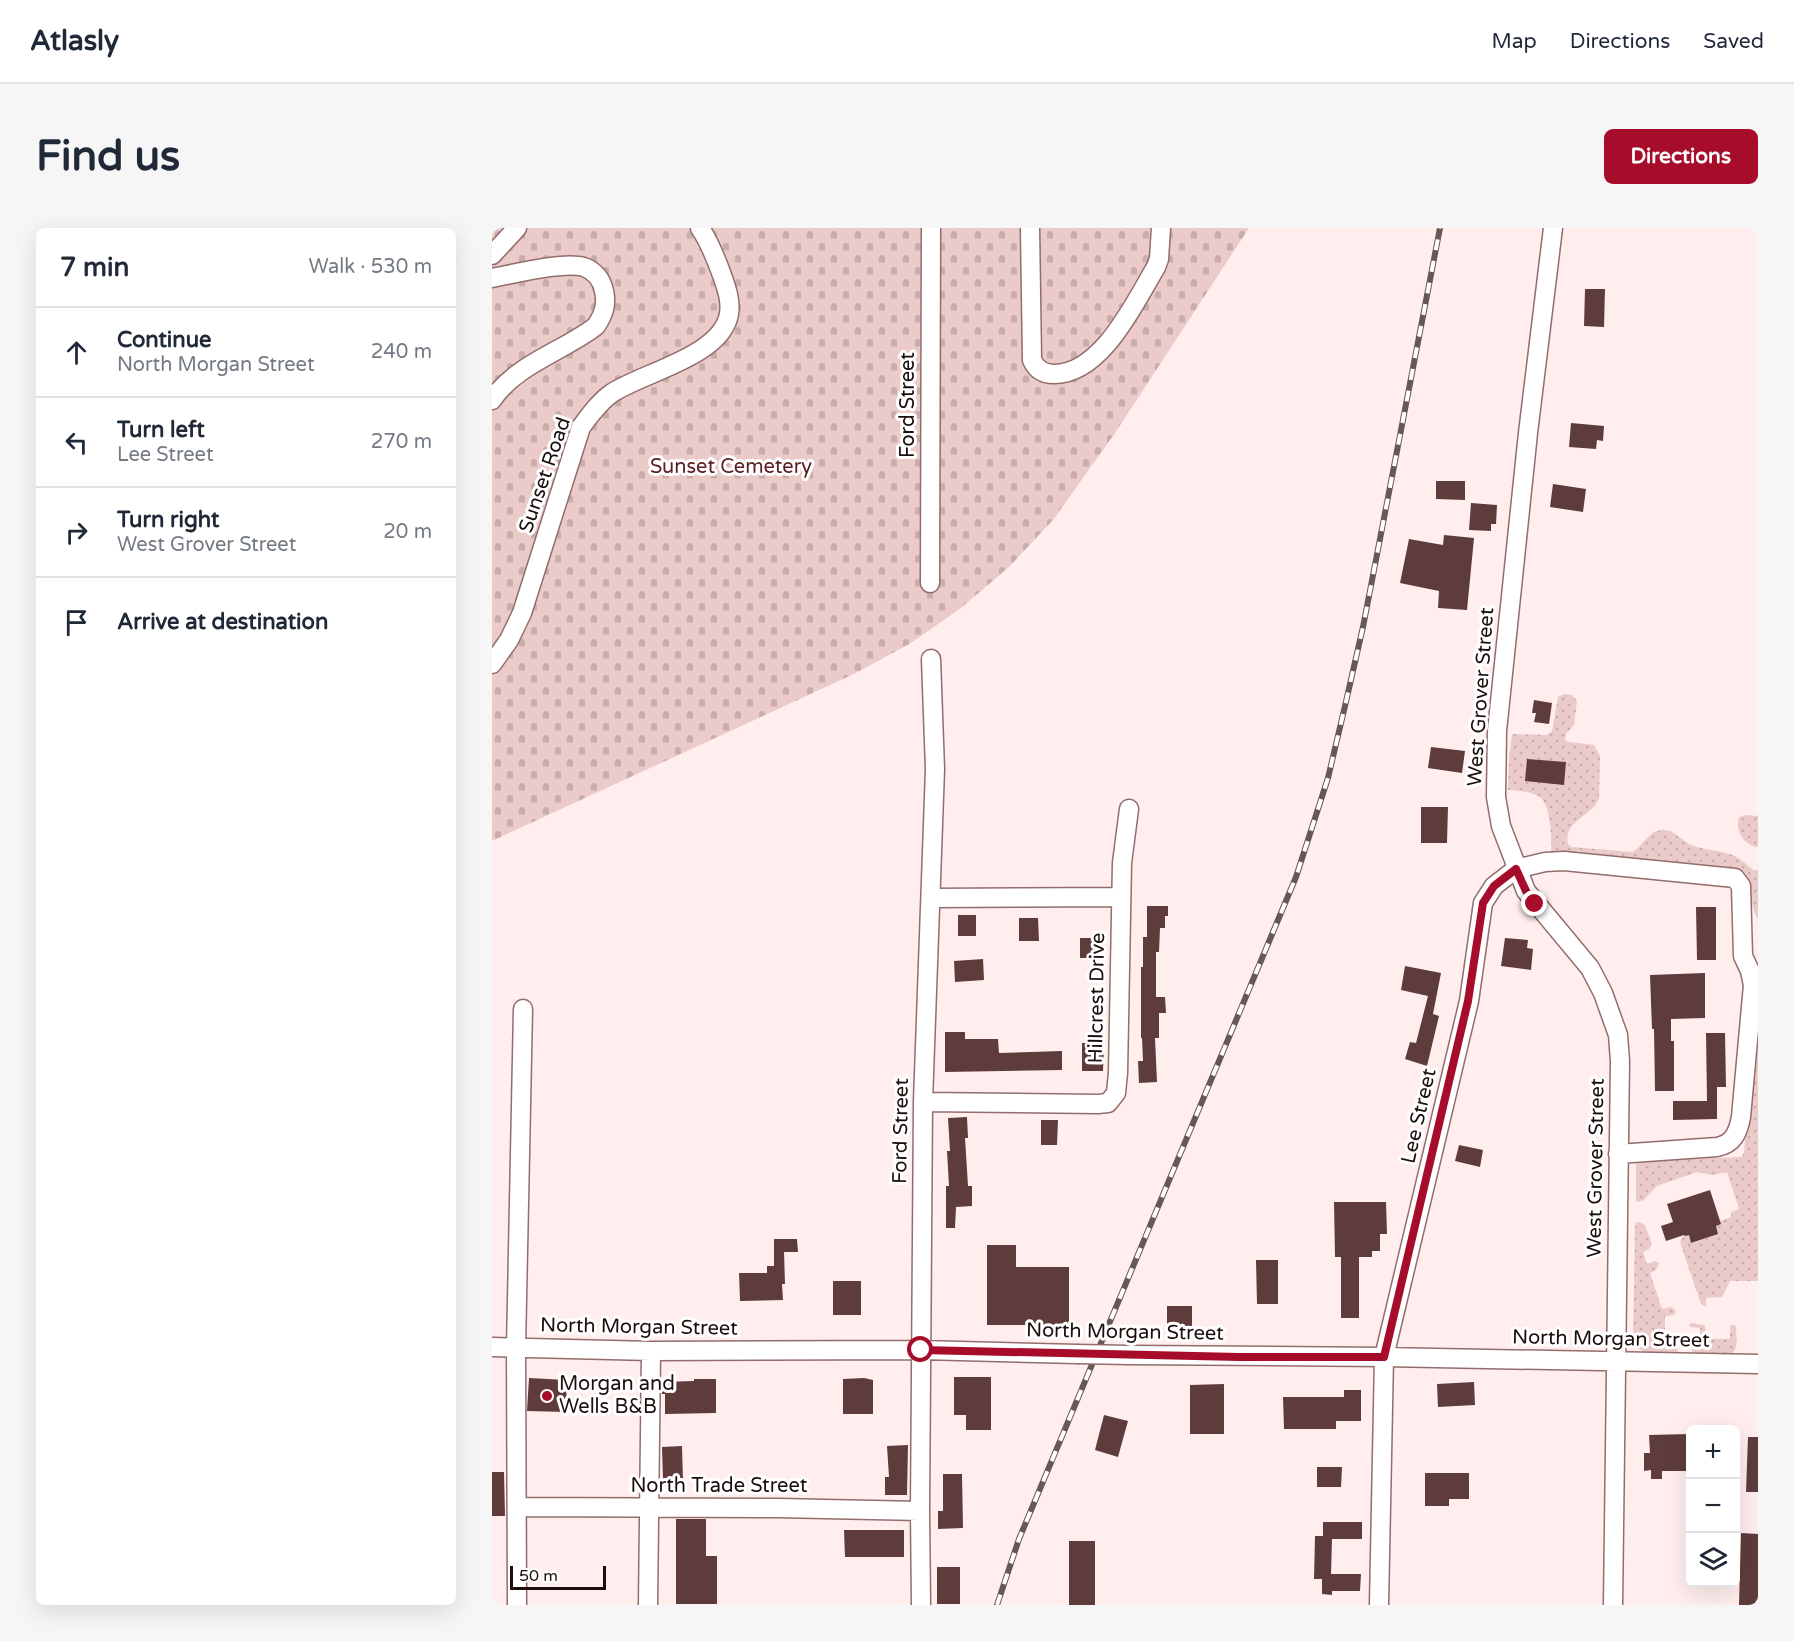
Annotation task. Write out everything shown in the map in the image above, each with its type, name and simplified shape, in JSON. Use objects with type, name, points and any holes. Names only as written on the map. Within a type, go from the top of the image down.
[{"type":"street","points":[[492,255],[517,228]]},
{"type":"street","name":"Sunset Road","points":[[492,664],[509,640],[522,613],[581,427],[599,404],[612,393],[699,351],[720,334],[727,323],[730,302],[728,291],[721,270],[700,228]]},
{"type":"street","name":"Ford Street","points":[[930,583],[931,228]]},
{"type":"street","points":[[1030,228],[1032,352],[1035,366],[1042,372],[1058,374],[1084,365],[1095,356],[1122,324],[1159,259],[1161,228]]},
{"type":"street","name":"West Grover Street","points":[[1553,228],[1528,433],[1497,731],[1497,800],[1501,826],[1516,869],[1530,898],[1590,968],[1613,1018],[1618,1035],[1620,1061],[1613,1605]]},
{"type":"street","points":[[492,278],[566,266],[584,267],[600,279],[606,299],[603,316],[596,326],[527,368],[509,381],[492,400]]},
{"type":"street","name":"Ford Street","points":[[921,1605],[923,1102],[935,769],[931,659]]},
{"type":"street","points":[[931,898],[1121,897],[1124,836],[1129,809]]},
{"type":"street","name":"Lee Street","points":[[1378,1605],[1384,1357],[1468,1001],[1483,903],[1494,886],[1516,869],[1545,862],[1563,861],[1735,878],[1741,886],[1743,956],[1753,985],[1741,1117],[1737,1132],[1729,1143],[1717,1147],[1618,1154]]},
{"type":"street","name":"Hillcrest Drive","points":[[923,1102],[1108,1103],[1116,1093],[1118,1074],[1121,897]]},
{"type":"street","points":[[517,1605],[516,1348],[523,1009]]},
{"type":"street","name":"North Morgan Street","points":[[492,1347],[651,1351],[921,1350],[1758,1364]]},
{"type":"street","points":[[648,1605],[651,1351]]},
{"type":"street","name":"North Trade Street","points":[[518,1508],[778,1508],[920,1511]]},
{"type":"green space","name":"Sunset Cemetery","points":[[492,228],[1249,228],[1115,433],[1053,520],[1009,567],[961,608],[911,643],[856,673],[492,841]]},
{"type":"green space","points":[[1565,694],[1572,695],[1577,701],[1574,725],[1566,734],[1565,740],[1594,745],[1600,756],[1599,799],[1574,824],[1568,836],[1568,844],[1572,847],[1632,852],[1656,831],[1665,830],[1694,846],[1730,854],[1753,870],[1758,870],[1758,918],[1745,884],[1551,854],[1550,824],[1544,802],[1534,794],[1508,790],[1509,759],[1512,734],[1547,735],[1552,731],[1558,697]]},
{"type":"green space","points":[[1758,816],[1758,847],[1749,844],[1742,837],[1738,822],[1739,817]]},
{"type":"green space","points":[[1758,990],[1758,1281],[1730,1281],[1722,1297],[1706,1298],[1706,1307],[1701,1304],[1680,1242],[1684,1235],[1689,1235],[1692,1243],[1718,1234],[1716,1226],[1720,1221],[1731,1217],[1731,1212],[1739,1209],[1727,1172],[1712,1175],[1697,1172],[1657,1186],[1644,1200],[1638,1202],[1636,1201],[1636,1163],[1642,1160],[1742,1157]]},
{"type":"green space","points":[[1635,1223],[1645,1225],[1652,1244],[1643,1252],[1647,1264],[1656,1261],[1659,1264],[1656,1270],[1650,1273],[1662,1309],[1671,1307],[1676,1311],[1674,1315],[1665,1316],[1665,1343],[1675,1344],[1678,1351],[1676,1353],[1642,1353],[1642,1350],[1636,1348],[1633,1343]]},
{"type":"green space","points":[[1691,1323],[1705,1325],[1706,1339],[1730,1339],[1730,1325],[1736,1326],[1734,1352],[1731,1355],[1692,1354],[1692,1346],[1700,1344],[1700,1328],[1691,1327],[1689,1325]]},
{"type":"building","points":[[1585,289],[1605,289],[1604,327],[1584,326]]},
{"type":"building","points":[[1571,423],[1604,426],[1603,441],[1597,440],[1596,449],[1569,447]]},
{"type":"building","points":[[1436,481],[1465,481],[1465,500],[1436,499]]},
{"type":"building","points":[[1553,484],[1586,489],[1583,512],[1550,507]]},
{"type":"building","points":[[1471,503],[1497,505],[1496,524],[1491,524],[1491,531],[1469,530]]},
{"type":"building","points":[[1444,535],[1474,538],[1467,610],[1438,608],[1439,591],[1400,583],[1409,539],[1443,545]]},
{"type":"building","points":[[1534,700],[1552,703],[1549,724],[1534,722],[1536,713],[1532,713]]},
{"type":"building","points":[[1431,747],[1465,751],[1462,773],[1428,768]]},
{"type":"building","points":[[1527,759],[1566,762],[1564,785],[1525,781]]},
{"type":"building","points":[[1421,807],[1448,807],[1447,843],[1421,843]]},
{"type":"building","points":[[1147,906],[1168,906],[1165,928],[1160,928],[1159,952],[1156,952],[1156,997],[1165,997],[1166,1013],[1159,1013],[1159,1038],[1155,1038],[1157,1082],[1139,1083],[1138,1061],[1143,1061],[1141,967],[1143,967],[1143,937],[1147,937]]},
{"type":"building","points":[[1696,907],[1716,907],[1716,960],[1697,960]]},
{"type":"building","points":[[958,915],[976,915],[976,936],[958,936]]},
{"type":"building","points":[[1019,918],[1038,918],[1039,941],[1019,941]]},
{"type":"building","points":[[1080,938],[1102,938],[1102,958],[1080,958]]},
{"type":"building","points":[[1505,938],[1528,940],[1527,948],[1533,949],[1531,970],[1501,966]]},
{"type":"building","points":[[983,959],[984,980],[955,982],[954,961]]},
{"type":"building","points":[[1405,966],[1441,973],[1433,1014],[1439,1016],[1427,1066],[1405,1059],[1410,1042],[1416,1043],[1428,996],[1401,990]]},
{"type":"building","points":[[1705,973],[1705,1018],[1671,1019],[1671,1041],[1674,1041],[1674,1091],[1655,1091],[1650,975]]},
{"type":"building","points":[[945,1032],[965,1032],[965,1039],[998,1039],[999,1053],[1062,1051],[1062,1070],[945,1072]]},
{"type":"building","points":[[1706,1033],[1725,1033],[1726,1087],[1717,1087],[1717,1119],[1673,1120],[1673,1101],[1707,1101]]},
{"type":"building","points":[[1082,1043],[1104,1043],[1103,1071],[1082,1071]]},
{"type":"building","points":[[967,1117],[968,1138],[965,1138],[968,1186],[972,1186],[972,1206],[956,1207],[955,1228],[946,1228],[946,1186],[949,1186],[947,1151],[950,1151],[948,1118]]},
{"type":"building","points":[[1041,1120],[1058,1120],[1057,1145],[1041,1145]]},
{"type":"building","points":[[1459,1145],[1483,1150],[1480,1167],[1455,1161]]},
{"type":"building","points":[[1710,1190],[1721,1224],[1716,1226],[1718,1234],[1691,1243],[1689,1235],[1666,1241],[1661,1226],[1673,1222],[1667,1204]]},
{"type":"building","points":[[1334,1202],[1386,1202],[1387,1234],[1380,1234],[1380,1251],[1372,1251],[1372,1257],[1359,1257],[1359,1318],[1341,1318],[1341,1257],[1335,1257]]},
{"type":"building","points":[[774,1239],[797,1239],[798,1252],[784,1252],[783,1300],[740,1301],[739,1273],[767,1273],[767,1266],[774,1266]]},
{"type":"building","points":[[987,1245],[1016,1245],[1016,1267],[1069,1267],[1069,1325],[987,1325]]},
{"type":"building","points":[[1256,1260],[1278,1260],[1278,1304],[1257,1304]]},
{"type":"building","points":[[833,1281],[861,1281],[861,1315],[833,1315]]},
{"type":"building","points":[[1167,1306],[1192,1306],[1192,1326],[1167,1326]]},
{"type":"building","points":[[954,1377],[991,1377],[991,1430],[966,1430],[966,1415],[954,1415]]},
{"type":"building","name":"Morgan and Wells B&B","points":[[529,1378],[566,1380],[567,1412],[527,1411]]},
{"type":"building","points":[[694,1379],[716,1379],[716,1413],[665,1414],[665,1394],[662,1394],[662,1382],[694,1381]]},
{"type":"building","points":[[843,1379],[873,1380],[873,1414],[843,1414]]},
{"type":"building","points":[[1474,1382],[1475,1405],[1438,1407],[1437,1384]]},
{"type":"building","points":[[1224,1384],[1224,1434],[1190,1434],[1190,1385]]},
{"type":"building","points":[[1344,1390],[1361,1390],[1361,1421],[1336,1421],[1336,1429],[1284,1429],[1283,1397],[1344,1397]]},
{"type":"building","points":[[1104,1415],[1128,1421],[1118,1457],[1095,1450]]},
{"type":"building","points":[[1686,1434],[1686,1471],[1662,1471],[1662,1479],[1651,1479],[1651,1470],[1644,1471],[1644,1453],[1650,1453],[1649,1435]]},
{"type":"building","points":[[1748,1437],[1758,1437],[1758,1492],[1746,1492]]},
{"type":"building","points":[[908,1445],[907,1495],[885,1495],[885,1477],[889,1477],[887,1446]]},
{"type":"building","points":[[682,1446],[683,1481],[663,1481],[662,1447]]},
{"type":"building","points":[[1317,1467],[1342,1467],[1341,1487],[1317,1487]]},
{"type":"building","points":[[492,1472],[504,1472],[505,1516],[492,1516]]},
{"type":"building","points":[[1425,1473],[1469,1473],[1469,1499],[1449,1499],[1449,1506],[1425,1506]]},
{"type":"building","points":[[943,1474],[962,1474],[963,1528],[938,1529],[938,1511],[943,1511]]},
{"type":"building","points":[[676,1519],[706,1519],[706,1556],[717,1556],[717,1604],[676,1604]]},
{"type":"building","points":[[1323,1522],[1362,1522],[1362,1539],[1332,1539],[1331,1574],[1361,1574],[1360,1591],[1332,1591],[1332,1595],[1322,1594],[1322,1579],[1314,1579],[1315,1536],[1323,1536]]},
{"type":"building","points":[[844,1530],[904,1530],[904,1557],[845,1557]]},
{"type":"building","points":[[1741,1533],[1758,1534],[1758,1605],[1739,1605]]},
{"type":"building","points":[[1069,1541],[1095,1541],[1095,1605],[1069,1605]]},
{"type":"building","points":[[937,1567],[960,1567],[960,1604],[937,1604]]},
{"type":"railway","points":[[997,1605],[1019,1539],[1296,877],[1328,778],[1363,627],[1440,228]]},
{"type":"place","name":"Morgan and Wells B&B","points":[[547,1396]]},
{"type":"route","points":[[921,1350],[1239,1357],[1384,1357],[1468,1001],[1483,903],[1494,886],[1516,869],[1535,904]]}]
